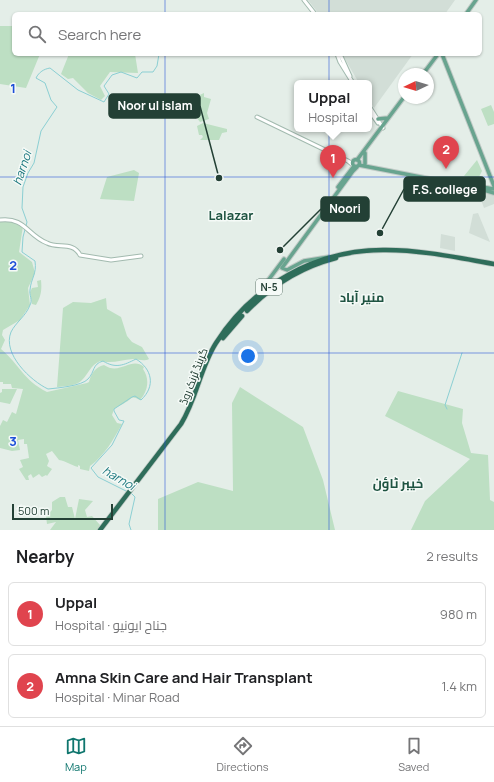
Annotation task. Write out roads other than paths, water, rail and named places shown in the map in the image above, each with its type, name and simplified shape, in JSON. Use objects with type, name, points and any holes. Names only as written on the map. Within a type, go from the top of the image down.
[{"type":"highway","name":"گرینڈ ٹرنک روڈ","points":[[192,406],[205,365],[214,346],[224,332],[255,298],[276,282],[294,271],[329,257],[369,253],[392,253],[492,265]]},
{"type":"highway","name":"گرینڈ ٹرنک روڈ","points":[[100,530],[184,425],[215,350],[221,340],[248,310],[266,294],[292,276],[319,263],[343,255]]},
{"type":"highway","name":"گرینڈ ٹرنک روڈ","points":[[104,530],[124,501]]},
{"type":"main road","points":[[303,0],[312,12]]},
{"type":"main road","points":[[466,12],[475,0]]},
{"type":"main road","points":[[339,56],[340,62],[352,80]]},
{"type":"main road","points":[[426,68],[435,56]]},
{"type":"main road","points":[[444,56],[492,180],[494,190]]},
{"type":"main road","points":[[357,163],[399,104]]},
{"type":"main road","points":[[255,298],[287,258],[400,104]]},
{"type":"main road","points":[[372,110],[382,128]]},
{"type":"main road","points":[[372,114],[382,128]]},
{"type":"main road","points":[[257,117],[357,163],[494,190]]},
{"type":"main road","points":[[378,119],[388,118]]},
{"type":"main road","points":[[365,153],[365,164]]},
{"type":"main road","points":[[348,160],[404,173]]},
{"type":"main road","points":[[488,188],[491,185],[492,180]]},
{"type":"main road","points":[[483,188],[494,190]]},
{"type":"main road","points":[[0,220],[14,220],[23,224],[47,244],[63,245],[74,248],[80,256],[111,260],[141,256]]},
{"type":"main road","points":[[287,258],[282,266],[284,270],[291,269],[306,260],[329,257]]},
{"type":"waterway","name":"harnoi","points":[[128,492],[98,477],[91,468],[112,445],[124,421],[119,420],[114,409],[132,397],[135,396],[141,400],[146,395],[150,384],[149,373],[146,368],[136,359],[120,365],[112,365],[103,361],[99,362],[95,366],[90,376],[85,381],[69,386],[48,389],[34,380],[20,366],[14,358],[9,340],[11,332],[31,303],[31,282],[35,273],[35,261],[22,252],[23,237],[27,222],[22,208],[23,187],[28,173],[34,163],[41,131],[57,107],[51,100],[45,83],[36,78],[42,71],[50,68],[78,90],[104,102],[109,94],[104,86],[112,75],[121,72],[137,78],[142,72],[153,72],[157,66],[159,56]]},
{"type":"waterway","points":[[447,409],[445,405],[462,353]]},
{"type":"waterway","name":"harnoi","points":[[131,493],[135,497],[129,524],[131,530]]},
{"type":"place","name":"Amna Skin Care and Hair Transplant","points":[[446,169]]},
{"type":"place","name":"Noor ul islam","points":[[219,178]]},
{"type":"place","name":"Uppal","points":[[333,178]]},
{"type":"place","name":"F.S. college","points":[[380,233]]},
{"type":"place","name":"Noori","points":[[280,250]]},
{"type":"district","name":"Lalazar","points":[[231,215]]},
{"type":"district","name":"منیر آباد","points":[[362,297]]},
{"type":"district","name":"خیبر ٹاؤن","points":[[398,483]]}]
